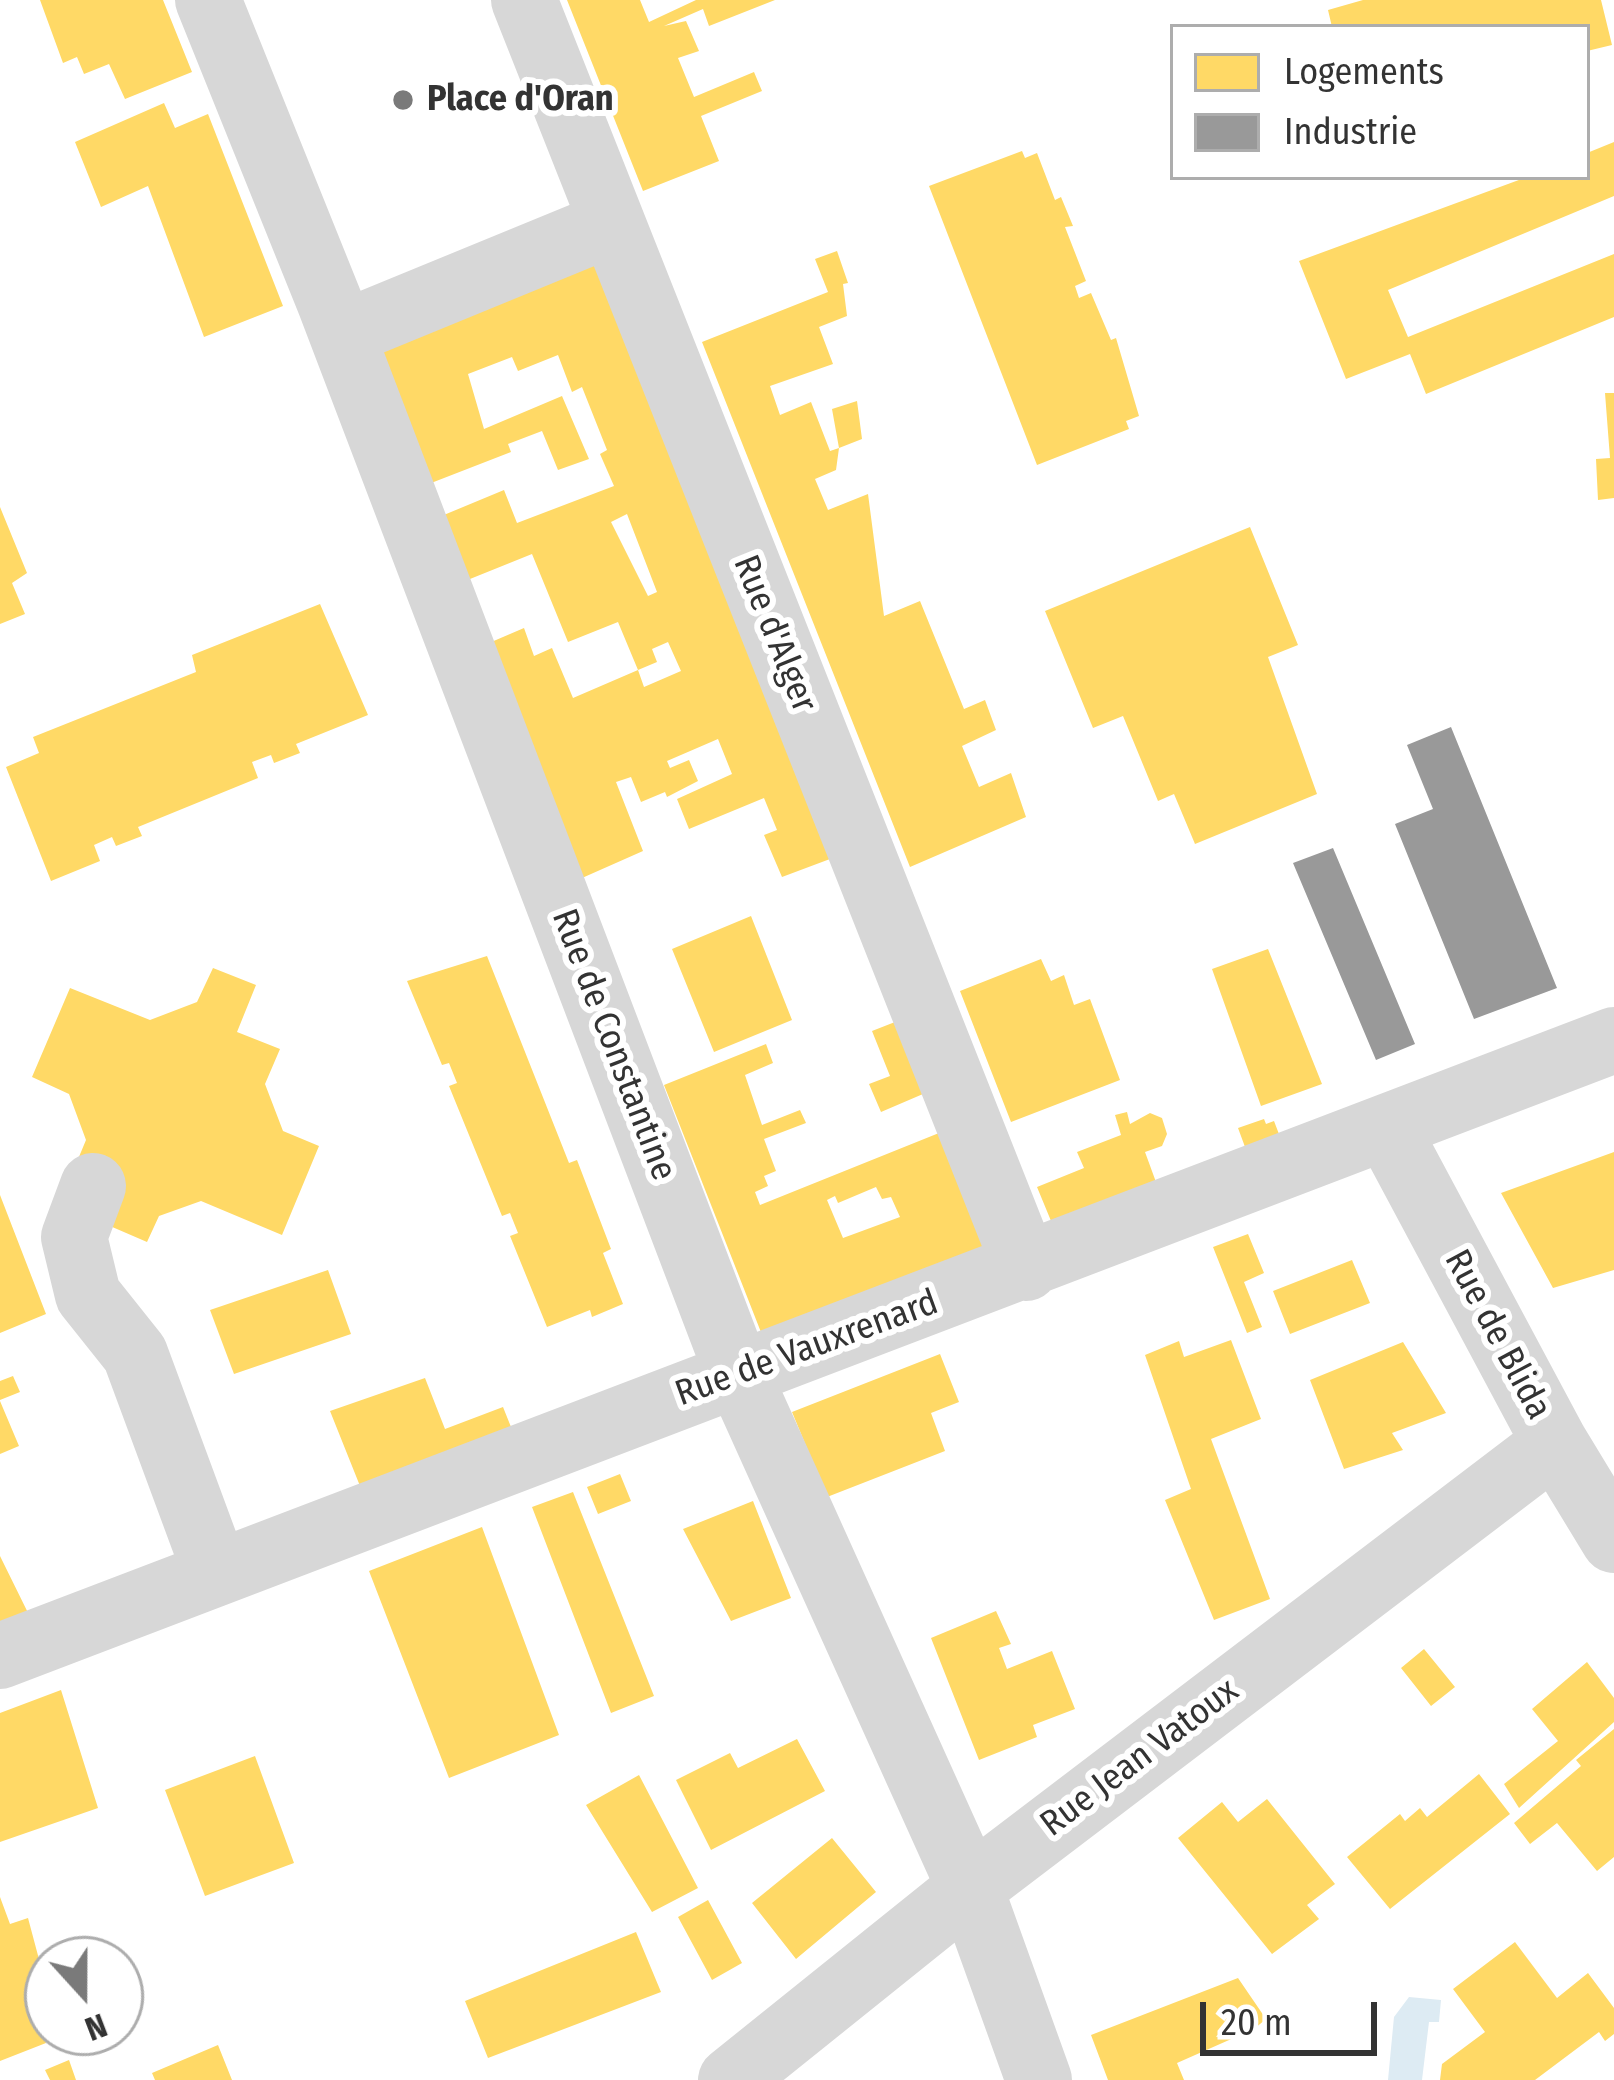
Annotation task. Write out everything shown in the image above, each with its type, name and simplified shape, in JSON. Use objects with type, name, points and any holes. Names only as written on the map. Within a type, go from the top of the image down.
[{"type":"street","name":"Rue de Constantine","points":[[208,0],[342,334],[738,1374],[970,1888],[1039,2080]]},
{"type":"street","name":"Rue d'Alger","points":[[524,0],[1026,1268]]},
{"type":"street","points":[[342,334],[610,224]]},
{"type":"street","name":"Rue de Vauxrenard","points":[[0,1656],[1614,1040]]},
{"type":"street","name":"Rue de Blida","points":[[1386,1127],[1555,1443],[1614,1540]]},
{"type":"street","points":[[93,1186],[74,1237],[88,1294],[135,1354],[216,1574]]},
{"type":"street","name":"Rue Jean Vatoux","points":[[731,2080],[970,1888],[1555,1443]]},
{"type":"shaded area","points":[[1409,1997],[1441,2000],[1439,2022],[1429,2022],[1422,2080],[1388,2080],[1394,2017]]},
{"type":"building: Logements","points":[[40,0],[163,0],[192,72],[125,99],[109,64],[84,74],[77,57],[63,63]]},
{"type":"building: Logements","points":[[567,0],[640,0],[649,22],[696,0],[775,0],[709,26],[703,9],[664,26],[686,21],[699,51],[678,58],[694,97],[754,72],[762,91],[701,116],[719,161],[643,191]]},
{"type":"building: Logements","points":[[1363,0],[1601,0],[1612,45],[1590,50],[1590,24],[1331,24],[1328,10]]},
{"type":"building: Logements","points":[[164,103],[175,128],[208,114],[283,306],[204,337],[148,186],[101,207],[75,142]]},
{"type":"building: Logements","points":[[1614,142],[1614,196],[1388,290],[1408,337],[1614,254],[1614,317],[1426,394],[1410,354],[1346,379],[1299,261],[1519,180],[1590,180],[1590,152]]},
{"type":"building: Logements","points":[[1022,151],[1025,158],[1037,153],[1055,200],[1061,197],[1073,226],[1065,227],[1086,281],[1075,286],[1079,298],[1091,293],[1111,340],[1116,338],[1139,416],[1126,421],[1129,429],[1037,465],[929,186]]},
{"type":"building: Logements","points":[[837,251],[848,283],[843,284],[847,316],[819,327],[833,364],[770,386],[780,415],[811,402],[830,451],[839,448],[836,470],[815,479],[828,510],[868,494],[884,616],[920,601],[964,709],[985,700],[996,730],[962,746],[979,787],[1011,773],[1026,817],[910,867],[702,342],[828,292],[815,259]]},
{"type":"building: Logements","points":[[592,259],[830,859],[782,877],[764,835],[777,830],[764,798],[689,829],[677,799],[732,774],[718,739],[667,761],[670,768],[689,760],[698,781],[667,797],[665,792],[641,802],[631,777],[616,782],[643,851],[582,878],[489,643],[524,628],[534,656],[552,648],[573,698],[638,670],[618,622],[568,642],[532,554],[465,581],[439,517],[504,490],[517,523],[614,486],[600,454],[607,450],[582,387],[572,392],[558,355],[518,371],[512,357],[468,374],[484,429],[562,396],[589,459],[558,470],[542,431],[508,444],[511,452],[426,485],[373,351]],"holes":[[[627,514],[657,592],[648,596],[611,522]],[[668,642],[681,671],[644,687],[638,670],[657,662],[652,649]]]},
{"type":"building: Logements","points":[[1605,393],[1614,393],[1614,498],[1598,500],[1596,459],[1610,458]]},
{"type":"building: Logements","points":[[857,401],[862,439],[839,448],[832,409]]},
{"type":"building: Logements","points":[[0,507],[27,573],[12,583],[25,614],[0,624]]},
{"type":"building: Logements","points":[[1250,527],[1298,645],[1268,657],[1317,794],[1195,844],[1174,794],[1158,801],[1123,716],[1093,728],[1045,611]]},
{"type":"building: Logements","points":[[320,604],[368,715],[296,744],[300,753],[274,763],[271,755],[252,762],[258,778],[138,827],[142,836],[116,846],[112,837],[94,845],[100,861],[51,881],[6,767],[39,753],[33,737],[196,672],[192,655]]},
{"type":"building: Logements","points":[[751,916],[792,1020],[714,1052],[672,949]]},
{"type":"building: Logements","points":[[1268,949],[1322,1084],[1261,1106],[1212,969]]},
{"type":"building: Logements","points":[[487,956],[569,1163],[577,1160],[611,1249],[603,1253],[623,1304],[592,1317],[590,1310],[547,1327],[510,1236],[518,1233],[510,1213],[502,1216],[449,1086],[457,1083],[449,1063],[442,1065],[407,981]]},
{"type":"building: Logements","points":[[1041,959],[1051,981],[1064,975],[1074,1005],[1090,999],[1120,1080],[1011,1122],[960,991]]},
{"type":"building: Logements","points":[[213,968],[256,985],[237,1032],[280,1049],[265,1084],[283,1131],[319,1146],[282,1235],[201,1201],[159,1216],[147,1242],[103,1223],[71,1176],[86,1140],[69,1094],[32,1077],[70,988],[150,1020],[197,1002]]},
{"type":"building: Logements","points":[[895,1022],[923,1094],[881,1112],[869,1084],[890,1076],[872,1031]]},
{"type":"building: Logements","points":[[766,1044],[773,1063],[745,1075],[762,1125],[800,1110],[806,1123],[764,1139],[776,1171],[764,1176],[768,1186],[755,1192],[760,1205],[939,1133],[988,1258],[766,1345],[664,1085]],"holes":[[[876,1187],[882,1199],[891,1197],[900,1217],[843,1238],[827,1200],[835,1196],[838,1203]]]},
{"type":"building: Logements","points":[[1127,1112],[1130,1124],[1150,1113],[1162,1118],[1167,1134],[1162,1146],[1145,1152],[1160,1193],[1056,1233],[1037,1187],[1084,1168],[1077,1152],[1121,1135],[1115,1115]]},
{"type":"building: Logements","points":[[1264,1119],[1266,1124],[1274,1121],[1282,1142],[1248,1155],[1238,1128]]},
{"type":"building: Logements","points":[[1614,1152],[1614,1270],[1553,1288],[1501,1193]]},
{"type":"building: Logements","points":[[0,1195],[46,1314],[0,1333]]},
{"type":"building: Logements","points":[[1248,1234],[1264,1273],[1244,1282],[1262,1327],[1247,1333],[1213,1247]]},
{"type":"building: Logements","points":[[1352,1260],[1370,1303],[1290,1334],[1273,1291]]},
{"type":"building: Logements","points":[[328,1270],[351,1334],[234,1374],[210,1310]]},
{"type":"building: Logements","points":[[1231,1340],[1261,1419],[1211,1439],[1270,1599],[1214,1620],[1165,1500],[1191,1489],[1145,1355],[1179,1341],[1184,1357]]},
{"type":"building: Logements","points":[[1403,1342],[1446,1413],[1392,1433],[1403,1450],[1344,1469],[1310,1380]]},
{"type":"building: Logements","points":[[940,1354],[959,1402],[931,1413],[945,1451],[827,1497],[792,1412]]},
{"type":"building: Logements","points":[[13,1376],[20,1392],[0,1400],[0,1381]]},
{"type":"building: Logements","points":[[425,1378],[445,1429],[503,1407],[515,1437],[364,1496],[330,1411]]},
{"type":"building: Logements","points":[[0,1401],[19,1446],[0,1454]]},
{"type":"building: Logements","points":[[620,1474],[631,1501],[598,1514],[587,1487]]},
{"type":"building: Logements","points":[[573,1492],[654,1696],[611,1713],[532,1507]]},
{"type":"building: Logements","points":[[753,1501],[791,1598],[731,1621],[683,1529]]},
{"type":"building: Logements","points":[[482,1527],[559,1735],[449,1778],[369,1571]]},
{"type":"building: Logements","points":[[0,1556],[33,1623],[0,1633]]},
{"type":"building: Logements","points":[[996,1611],[1011,1644],[999,1648],[1007,1669],[1052,1651],[1075,1709],[1033,1725],[1037,1737],[979,1760],[931,1638]]},
{"type":"building: Logements","points":[[1424,1649],[1455,1687],[1431,1706],[1401,1668]]},
{"type":"building: Logements","points":[[1587,1662],[1614,1698],[1614,1722],[1519,1808],[1504,1784],[1558,1741],[1532,1709]]},
{"type":"building: Logements","points":[[61,1690],[98,1808],[0,1842],[0,1713]]},
{"type":"building: Logements","points":[[1614,1729],[1614,1857],[1597,1871],[1557,1823],[1530,1844],[1514,1823],[1581,1766],[1576,1760]]},
{"type":"building: Logements","points":[[797,1739],[825,1791],[711,1850],[676,1780],[730,1753],[738,1768]]},
{"type":"building: Logements","points":[[255,1756],[294,1863],[205,1896],[165,1790]]},
{"type":"building: Logements","points":[[1479,1774],[1510,1814],[1390,1909],[1347,1857],[1400,1814],[1405,1821],[1420,1808],[1427,1817]]},
{"type":"building: Logements","points":[[639,1775],[698,1888],[652,1912],[586,1805]]},
{"type":"building: Logements","points":[[1267,1799],[1335,1884],[1307,1905],[1319,1919],[1272,1954],[1178,1838],[1222,1802],[1238,1822]]},
{"type":"building: Logements","points":[[832,1838],[876,1892],[796,1959],[752,1903]]},
{"type":"building: Logements","points":[[0,1897],[10,1924],[28,1918],[33,1936],[24,1936],[24,2052],[0,2061]]},
{"type":"building: Logements","points":[[708,1900],[742,1963],[712,1980],[678,1917]]},
{"type":"building: Logements","points":[[636,1932],[661,1992],[488,2058],[465,2001]]},
{"type":"building: Logements","points":[[1515,1942],[1557,1998],[1588,1973],[1614,2008],[1614,2034],[1605,2041],[1599,2032],[1535,2080],[1440,2080],[1442,2064],[1485,2032],[1453,1989]]},
{"type":"building: Logements","points":[[1238,1978],[1266,2019],[1254,2029],[1177,2063],[1184,2080],[1108,2080],[1091,2035]]},
{"type":"building: Logements","points":[[218,2045],[232,2080],[155,2080],[152,2073]]},
{"type":"building: Logements","points":[[69,2060],[76,2080],[50,2080],[45,2070]]},
{"type":"building: Industrie","points":[[1451,727],[1557,988],[1474,1019],[1395,824],[1433,809],[1407,745]]},
{"type":"building: Industrie","points":[[1333,848],[1415,1044],[1376,1060],[1293,863]]},
{"type":"place","name":"Place d'Oran","points":[[403,100]]}]
